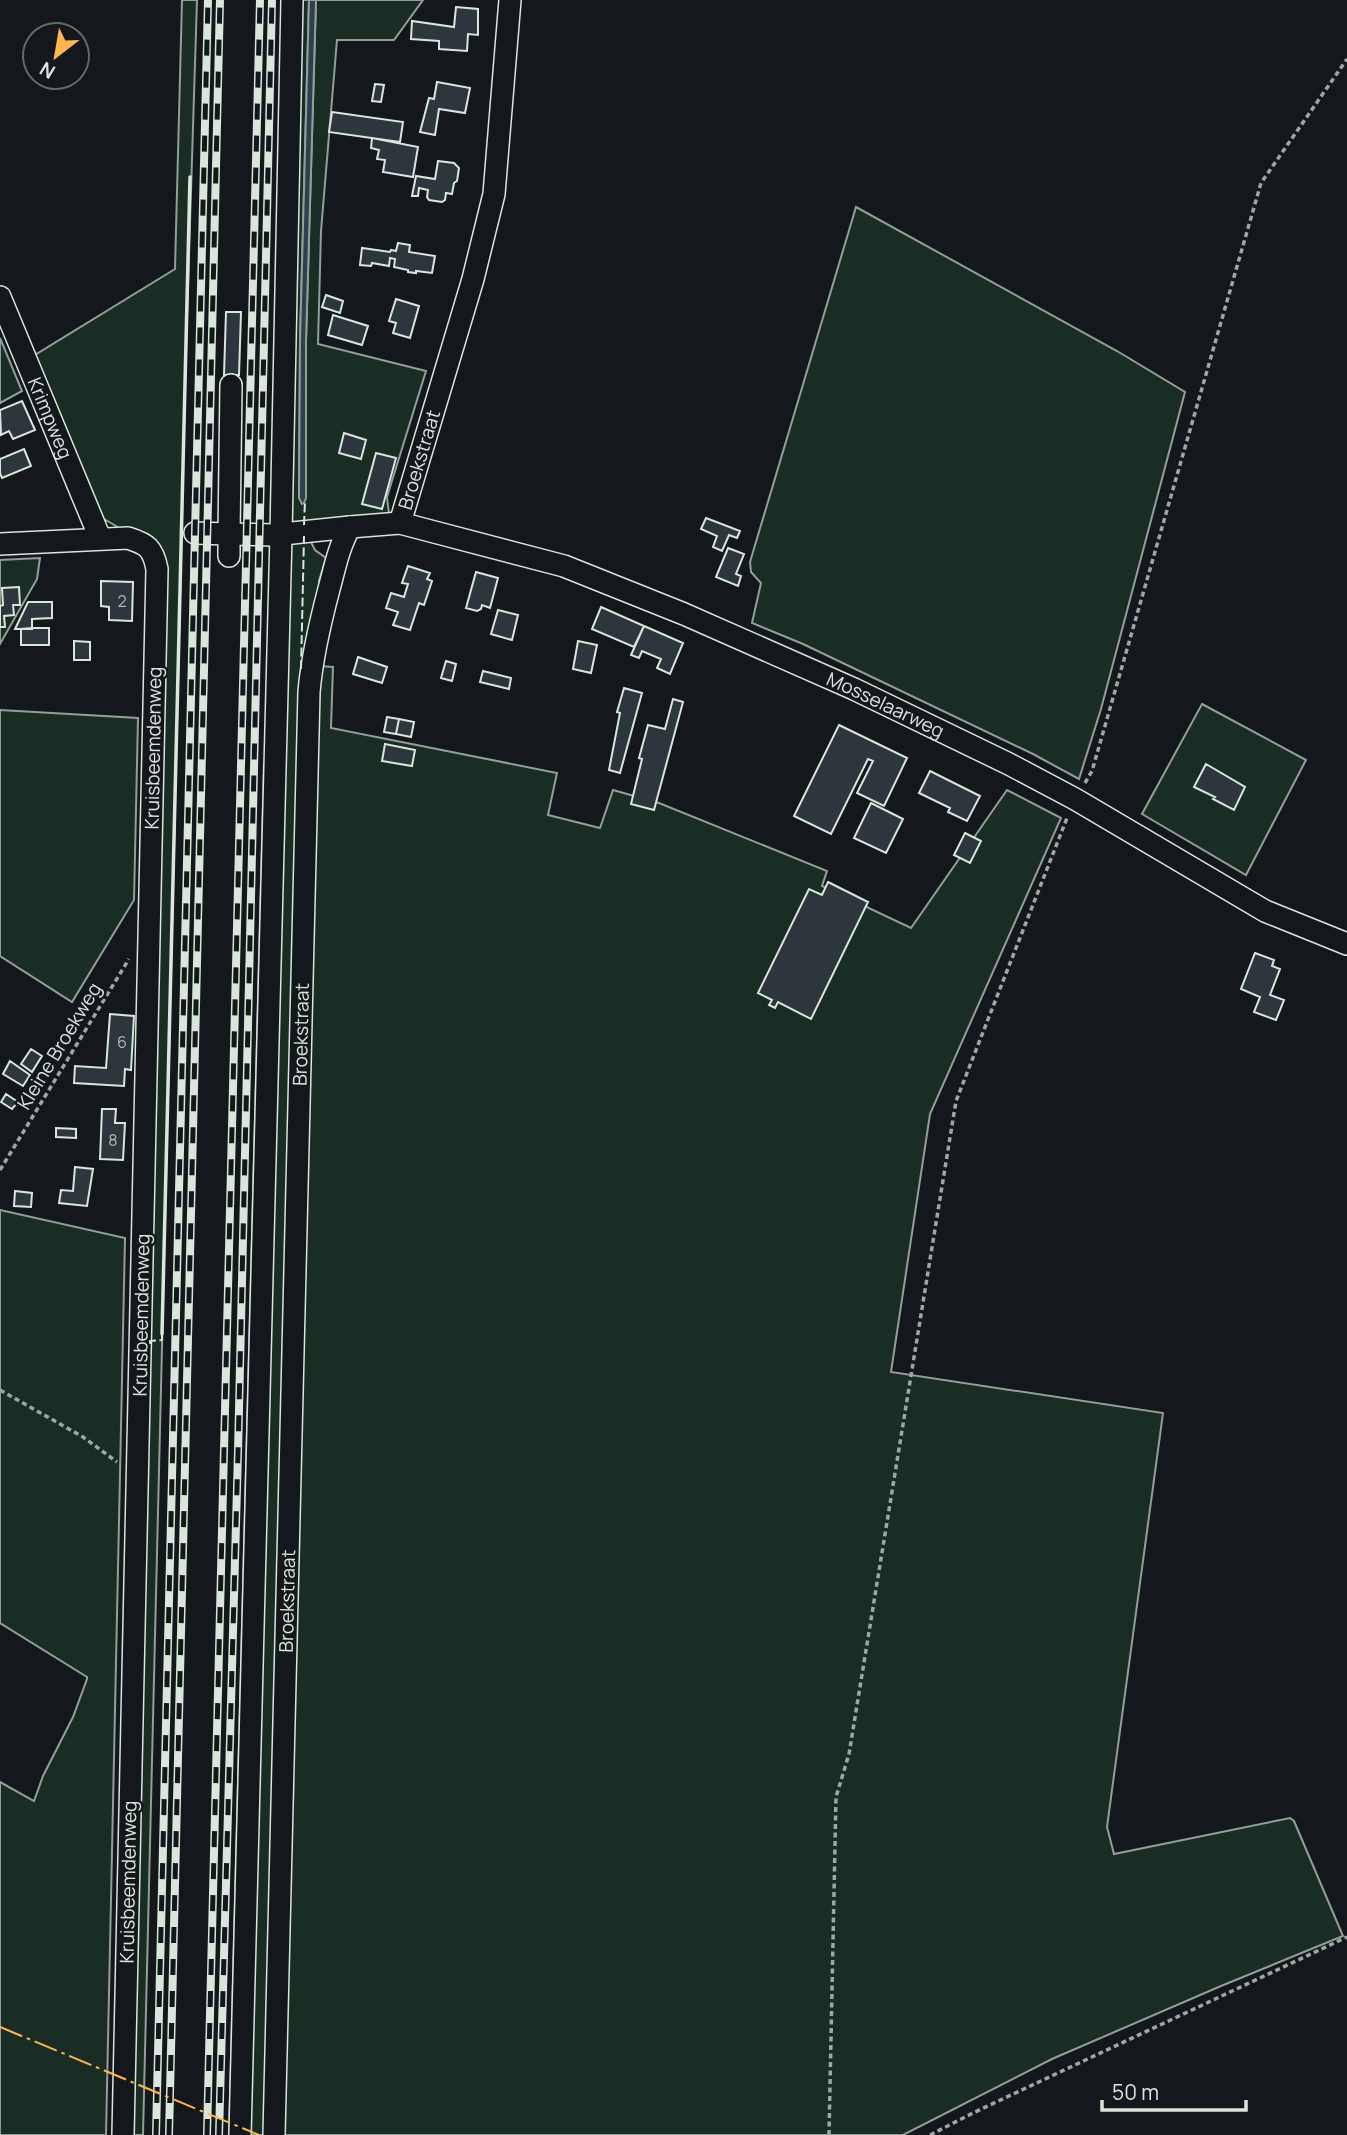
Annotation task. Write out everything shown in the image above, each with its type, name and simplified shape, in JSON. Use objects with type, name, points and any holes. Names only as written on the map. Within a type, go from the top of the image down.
[{"type":"street","points":[[240,2135],[292,0]]},
{"type":"street","name":"Broekstraat","points":[[274,2135],[311,669],[341,542],[350,527],[400,523],[473,279],[494,194],[510,0]]},
{"type":"street","name":"Krimpweg","points":[[0,297],[100,538]]},
{"type":"street","points":[[229,556],[231,385]]},
{"type":"street","name":"Mosselaarweg","points":[[400,523],[564,566],[684,614],[854,689],[1075,799],[1265,911],[1347,944]]},
{"type":"street","points":[[195,533],[281,534],[350,527]]},
{"type":"street","points":[[0,544],[100,538]]},
{"type":"street","name":"Kruisbeemdenweg","points":[[100,538],[128,538],[145,543],[155,556],[157,569],[123,2135]]},
{"type":"path","points":[[829,2135],[836,1797],[849,1754],[956,1101],[1075,799],[1092,771],[1261,183],[1347,59]]},
{"type":"path","name":"Kleine Broekweg","points":[[0,1170],[129,959],[149,941]]},
{"type":"path","points":[[0,1390],[83,1437],[117,1463],[138,1468]]},
{"type":"path","points":[[930,2135],[1347,1937]]},
{"type":"green space","points":[[182,0],[197,0],[186,350],[143,2135],[127,2135],[162,565],[121,529],[104,519],[99,512],[35,355],[175,269]]},
{"type":"green space","points":[[285,0],[309,0],[300,341],[299,498],[306,498],[306,341],[316,0],[423,0],[394,40],[337,40],[321,231],[318,344],[426,371],[387,497],[389,514],[283,526]]},
{"type":"green space","points":[[856,207],[1117,351],[1185,392],[1101,709],[1079,779],[1033,754],[803,644],[752,623],[761,583],[751,572],[750,562]]},
{"type":"green space","points":[[0,338],[22,391],[0,403]]},
{"type":"green space","points":[[273,540],[310,540],[315,550],[326,558],[319,581],[269,2135],[229,2135],[264,763],[267,763]]},
{"type":"green space","points":[[40,558],[37,579],[0,644],[0,560]]},
{"type":"green space","points":[[320,666],[333,667],[331,728],[557,773],[548,815],[600,828],[613,790],[659,803],[827,871],[822,886],[911,928],[1007,790],[1061,818],[930,1114],[891,1372],[1163,1413],[1107,1827],[1114,1854],[1290,1818],[1294,1821],[1343,1936],[1052,2059],[903,2135],[278,2135],[303,1156]]},
{"type":"green space","points":[[1202,704],[1306,760],[1246,875],[1142,814]]},
{"type":"green space","points":[[0,710],[138,718],[134,900],[72,1002],[0,956]]},
{"type":"green space","points":[[0,1210],[125,1238],[106,2135],[0,2135],[0,1782],[34,1801],[43,1776],[73,1717],[87,1677],[0,1623]]},
{"type":"water","points":[[309,0],[316,0],[306,341],[306,498],[302,504],[299,498],[300,341]]},
{"type":"building","points":[[456,7],[478,9],[478,35],[468,34],[467,51],[439,49],[439,41],[411,39],[412,21],[454,27]]},
{"type":"building","points":[[437,82],[470,88],[465,113],[439,109],[435,135],[420,132],[429,98],[434,99]]},
{"type":"building","points":[[375,84],[384,85],[381,102],[372,101]]},
{"type":"building","points":[[332,112],[403,122],[400,142],[329,132]]},
{"type":"building","points":[[372,138],[418,147],[413,177],[383,172],[385,160],[377,159],[379,150],[371,148]]},
{"type":"building","points":[[438,161],[454,163],[459,168],[452,194],[446,193],[442,202],[429,200],[428,190],[419,188],[418,196],[412,196],[416,176],[435,179]]},
{"type":"building","points":[[398,243],[410,245],[409,252],[435,256],[432,273],[408,272],[394,267],[395,259],[390,258],[389,266],[372,263],[371,266],[360,265],[362,248],[390,252],[396,251]]},
{"type":"building","points":[[326,295],[343,301],[340,313],[322,307]]},
{"type":"building","points":[[396,299],[419,306],[410,338],[393,333],[396,323],[389,321]]},
{"type":"building","points":[[226,312],[241,312],[239,375],[224,375]]},
{"type":"building","points":[[333,315],[368,326],[362,345],[328,335]]},
{"type":"building","points":[[22,401],[35,430],[13,439],[9,431],[1,435],[0,410]]},
{"type":"building","points":[[344,433],[366,440],[361,459],[339,453]]},
{"type":"building","points":[[24,449],[31,466],[2,478],[0,459]]},
{"type":"building","points":[[376,453],[396,458],[382,509],[362,504]]},
{"type":"building","points":[[706,518],[740,531],[737,538],[729,535],[722,551],[713,547],[717,536],[701,529]]},
{"type":"building","points":[[728,548],[744,554],[736,574],[741,576],[738,586],[716,577]]},
{"type":"building","points":[[408,566],[430,573],[427,579],[432,581],[424,605],[419,603],[410,630],[393,625],[398,612],[386,608],[391,593],[404,597],[408,584],[402,583]]},
{"type":"building","points":[[476,572],[498,578],[490,608],[482,605],[477,611],[466,608]]},
{"type":"building","points":[[101,581],[133,582],[132,621],[109,620],[109,607],[101,606]]},
{"type":"building","points":[[19,587],[20,605],[13,605],[14,615],[4,616],[5,627],[0,627],[2,588]]},
{"type":"building","points":[[28,602],[52,602],[52,618],[32,619],[32,629],[15,629]]},
{"type":"building","points":[[601,607],[644,626],[634,647],[592,629]]},
{"type":"building","points":[[498,610],[518,615],[512,640],[491,634]]},
{"type":"building","points":[[644,626],[683,643],[670,674],[657,668],[661,659],[642,651],[639,658],[631,655]]},
{"type":"building","points":[[49,628],[49,645],[21,645],[21,629]]},
{"type":"building","points":[[74,641],[90,642],[90,660],[74,660]]},
{"type":"building","points":[[578,641],[597,645],[591,673],[573,669]]},
{"type":"building","points":[[358,657],[387,667],[382,683],[353,674]]},
{"type":"building","points":[[446,661],[456,664],[452,681],[441,678]]},
{"type":"building","points":[[483,671],[511,678],[509,689],[480,682]]},
{"type":"building","points":[[624,688],[642,693],[620,773],[609,770],[620,713],[617,712]]},
{"type":"building","points":[[673,699],[683,702],[654,810],[631,804],[648,725],[665,729]]},
{"type":"building","points":[[387,717],[399,719],[396,734],[384,732]]},
{"type":"building","points":[[399,719],[414,722],[411,737],[396,734]]},
{"type":"building","points":[[839,725],[907,758],[884,806],[857,793],[873,761],[868,759],[831,834],[794,816]]},
{"type":"building","points":[[385,744],[415,750],[412,766],[382,761]]},
{"type":"building","points":[[1206,764],[1245,787],[1234,810],[1194,787]]},
{"type":"building","points":[[930,771],[980,796],[967,821],[948,812],[950,808],[919,793]]},
{"type":"building","points":[[871,803],[903,819],[886,853],[854,838]]},
{"type":"building","points":[[965,833],[981,841],[970,863],[954,855]]},
{"type":"building","points":[[828,882],[868,902],[811,1019],[778,1002],[775,1008],[769,1005],[772,1000],[758,993],[809,889],[822,895]]},
{"type":"building","points":[[1255,953],[1274,960],[1272,966],[1280,969],[1270,995],[1284,1000],[1276,1020],[1254,1012],[1260,997],[1241,989]]},
{"type":"building","points":[[110,1014],[134,1016],[131,1070],[125,1069],[124,1086],[74,1083],[75,1066],[106,1068]]},
{"type":"building","points":[[31,1049],[42,1056],[32,1072],[21,1064]]},
{"type":"building","points":[[10,1061],[30,1075],[23,1086],[3,1074]]},
{"type":"building","points":[[6,1094],[18,1102],[12,1109],[1,1102]]},
{"type":"building","points":[[102,1109],[116,1109],[115,1123],[125,1123],[123,1160],[100,1159]]},
{"type":"building","points":[[56,1128],[76,1129],[76,1138],[56,1137]]},
{"type":"building","points":[[75,1167],[93,1169],[87,1206],[59,1203],[61,1190],[73,1191]]},
{"type":"building","points":[[15,1191],[32,1193],[31,1207],[14,1206]]},
{"type":"railway","points":[[156,2135],[208,0]]},
{"type":"railway","points":[[169,2135],[220,0]]},
{"type":"railway","points":[[207,2135],[260,0]]},
{"type":"railway","points":[[219,2135],[272,0]]},
{"type":"fence","points":[[304,525],[305,501]]},
{"type":"fence","points":[[301,669],[304,536]]},
{"type":"fence","points":[[150,1344],[150,1341],[162,1340],[162,1334]]},
{"type":"wall","points":[[162,1334],[190,177]]},
{"type":"power","points":[[0,2027],[259,2135]]}]
